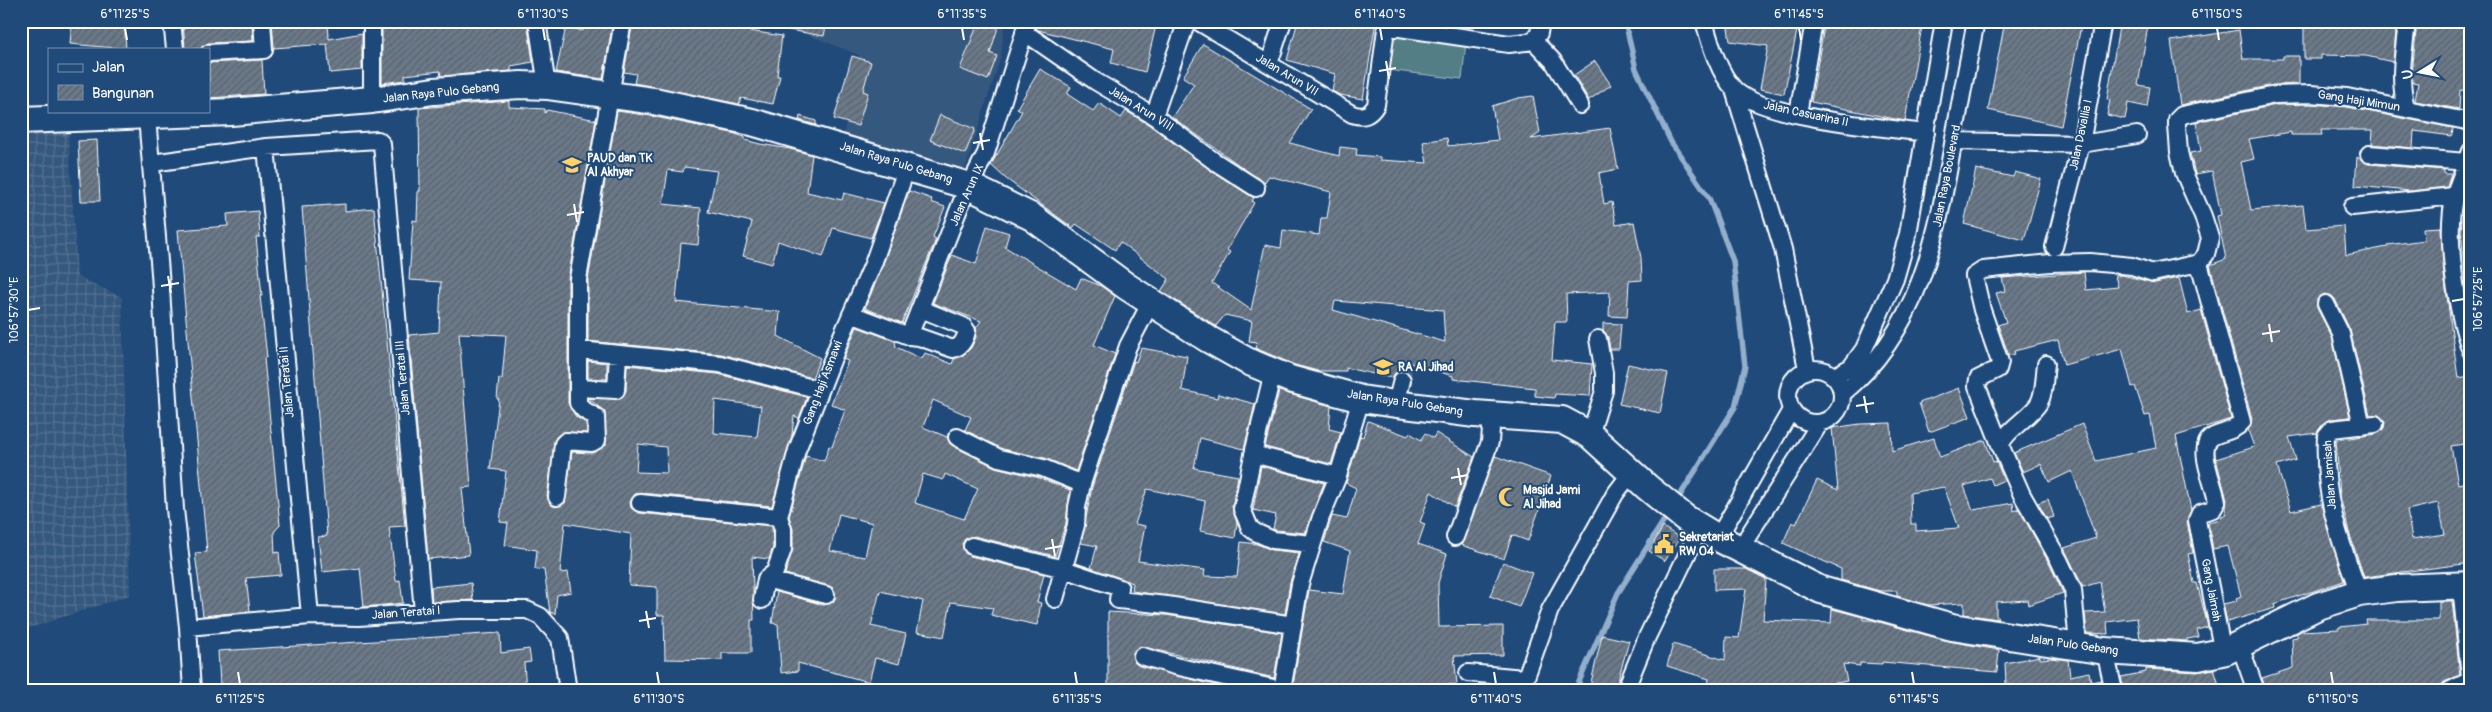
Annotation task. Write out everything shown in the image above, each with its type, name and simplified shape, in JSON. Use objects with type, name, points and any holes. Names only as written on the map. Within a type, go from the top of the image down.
[{"type":"main road","name":"Jalan Raya Pulo Gebang","points":[[210,111],[372,100],[474,87],[547,86],[654,101],[752,122],[969,186],[1032,218],[1151,302],[1208,339],[1273,372],[1302,384],[1361,399],[1399,392],[1492,415],[1562,420],[1590,435],[1639,480],[1701,528]]},
{"type":"main road","name":"Jalan Raya Pulo Gebang","points":[[21,120],[147,117],[196,112]]},
{"type":"main road","name":"Jalan Pulo Gebang","points":[[1701,528],[1822,590],[1952,627],[2078,645],[2105,651],[2198,656],[2233,648],[2318,606],[2359,593],[2419,586],[2466,585]]},
{"type":"street","points":[[172,21],[175,48]]},
{"type":"street","points":[[210,53],[264,50],[262,21]]},
{"type":"street","points":[[372,21],[372,100]]},
{"type":"street","points":[[537,21],[547,86]]},
{"type":"street","points":[[557,497],[563,444],[566,441],[592,442],[597,440],[596,417],[580,407],[578,279],[623,21]]},
{"type":"street","points":[[1154,116],[1187,21]]},
{"type":"street","name":"Jalan Arun VII","points":[[1197,21],[1352,114],[1366,116],[1376,105],[1386,24]]},
{"type":"street","points":[[1269,64],[1283,21]]},
{"type":"street","points":[[1386,24],[1509,44],[1534,40],[1539,33],[1541,21]]},
{"type":"street","points":[[1704,21],[1722,69],[1734,90],[1783,249],[1807,369]]},
{"type":"street","points":[[1798,114],[1814,21]]},
{"type":"street","points":[[1835,376],[1850,367],[1864,349],[1895,279],[1908,234],[1944,21]]},
{"type":"street","name":"Jalan Raya Boulevard","points":[[1842,394],[1865,376],[1893,339],[1917,292],[1940,218],[1976,21]]},
{"type":"street","name":"Jalan Davallia I","points":[[2054,247],[2081,144],[2103,21]]},
{"type":"street","points":[[2406,108],[2401,86],[2402,52],[2407,21]]},
{"type":"street","name":"Jalan Arun VIII","points":[[1026,26],[1095,81],[1154,116],[1214,161],[1256,188]]},
{"type":"street","name":"Jalan Arun IX","points":[[909,336],[969,186],[986,153],[1026,26]]},
{"type":"street","points":[[1534,40],[1554,61],[1580,105]]},
{"type":"street","name":"Jalan Casuarina II","points":[[1734,90],[1747,99],[1768,108],[1851,124],[1926,133]]},
{"type":"street","name":"Gang Haji Mimun","points":[[2199,263],[2210,246],[2210,238],[2203,216],[2184,173],[2179,152],[2177,120],[2187,114],[2275,95],[2311,94],[2331,95],[2406,108],[2471,122]]},
{"type":"street","points":[[147,117],[152,163],[175,510],[188,627],[192,691]]},
{"type":"street","points":[[1954,142],[2081,144],[2137,135]]},
{"type":"street","name":"Jalan Teratai III","points":[[266,147],[378,140],[382,144],[423,612]]},
{"type":"street","points":[[152,163],[266,147]]},
{"type":"street","name":"Jalan Teratai II","points":[[266,147],[310,616]]},
{"type":"street","points":[[2369,154],[2469,157],[2454,196],[2452,223],[2456,291],[2460,314],[2471,351]]},
{"type":"street","name":"Gang Haji Asmawi","points":[[762,600],[766,579],[775,572],[783,549],[783,528],[779,516],[797,450],[873,264],[908,167]]},
{"type":"street","points":[[2352,208],[2454,196]]},
{"type":"street","points":[[2078,645],[2073,590],[2059,560],[2022,495],[1977,386],[1978,379],[1998,369],[2000,362],[1974,280],[1976,273],[1983,270],[2050,263],[2090,262],[2132,266],[2153,273],[2199,263]]},
{"type":"street","name":"Gang Jaimah","points":[[2199,263],[2242,422],[2237,428],[2209,438],[2206,443],[2205,453],[2217,502],[2213,509],[2198,515],[2198,528],[2220,638],[2233,648],[2256,691]]},
{"type":"street","points":[[1055,599],[1076,525],[1077,507],[1082,484],[1128,346],[1151,302]]},
{"type":"street","name":"Jalan Jamisah","points":[[2326,304],[2341,334],[2368,425],[2328,431],[2326,443],[2329,499],[2334,526],[2359,593]]},
{"type":"street","points":[[851,314],[909,336],[919,337],[952,349],[957,348],[965,340],[967,332],[963,326],[921,310]]},
{"type":"street","points":[[1590,435],[1604,391],[1604,373],[1598,339]]},
{"type":"street","points":[[579,350],[720,364],[820,390]]},
{"type":"street","points":[[579,388],[616,390],[618,354]]},
{"type":"street","points":[[2001,447],[2003,439],[2034,412],[2042,397],[2046,364]]},
{"type":"street","points":[[1807,369],[1827,370],[1835,376],[1842,394],[1836,413],[1830,419],[1820,423],[1804,420],[1791,410],[1788,401],[1788,390],[1791,381],[1798,373],[1807,369]]},
{"type":"street","points":[[1273,372],[1242,509],[1250,528],[1273,540],[1312,544]]},
{"type":"street","points":[[1142,656],[1175,666],[1282,691],[1300,584],[1312,544],[1338,476],[1361,399]]},
{"type":"street","points":[[1625,691],[1647,637],[1701,528],[1791,410]]},
{"type":"street","points":[[1455,537],[1490,442],[1492,415]]},
{"type":"street","points":[[1742,550],[1748,536],[1820,423]]},
{"type":"street","points":[[957,437],[999,458],[1043,468],[1082,484]]},
{"type":"street","points":[[1253,454],[1338,476]]},
{"type":"street","points":[[1468,673],[1523,684],[1550,610],[1615,494],[1639,480]]},
{"type":"street","points":[[640,502],[779,516]]},
{"type":"street","points":[[972,546],[1064,569],[1120,588],[1118,600],[1167,605],[1292,625]]},
{"type":"street","points":[[766,579],[826,595]]},
{"type":"street","points":[[2450,691],[2467,682],[2470,678],[2466,585]]},
{"type":"street","name":"Jalan Teratai I","points":[[188,627],[310,616],[359,617],[459,610],[526,610],[534,612],[550,625],[560,638],[568,691]]},
{"type":"street","points":[[2105,651],[2114,691]]},
{"type":"shaded area","points":[[800,21],[1005,21],[1001,56],[964,173],[843,137],[859,55],[798,31]]},
{"type":"shaded area","points":[[21,108],[48,110],[48,112],[67,112],[77,276],[122,297],[130,595],[21,631]]},
{"type":"green space","points":[[1392,32],[1466,42],[1462,79],[1387,70]]},
{"type":"building","points":[[72,21],[124,21],[126,48],[70,44]]},
{"type":"building","points":[[183,21],[252,21],[253,41],[208,43],[201,48],[185,48]]},
{"type":"building","points":[[272,21],[328,21],[329,39],[362,33],[362,70],[330,73],[327,44],[274,48]]},
{"type":"building","points":[[382,21],[527,21],[533,62],[511,66],[511,71],[441,76],[440,71],[405,75],[405,80],[382,83]]},
{"type":"building","points":[[585,21],[613,21],[603,79],[556,72],[566,27],[583,31]]},
{"type":"building","points":[[633,21],[744,21],[743,30],[782,36],[777,76],[780,76],[773,104],[741,98],[739,104],[634,83],[636,74],[624,72]]},
{"type":"building","points":[[783,21],[827,21],[824,36],[783,29]]},
{"type":"building","points":[[979,21],[1000,21],[990,53],[997,56],[988,80],[960,69]]},
{"type":"building","points":[[1038,21],[1157,21],[1145,72],[1111,63],[1114,49],[1038,30],[1036,28]]},
{"type":"building","points":[[1298,21],[1376,21],[1363,99],[1340,95],[1332,91],[1335,74],[1287,60]]},
{"type":"building","points":[[1727,21],[1799,21],[1784,94],[1760,89],[1768,46],[1730,41]]},
{"type":"building","points":[[1825,21],[1923,21],[1905,121],[1811,102]]},
{"type":"building","points":[[2005,21],[2082,21],[2061,126],[1988,110]]},
{"type":"building","points":[[2120,21],[2148,25],[2138,85],[2150,87],[2147,107],[2128,103],[2125,119],[2107,115],[2110,100],[2107,99]]},
{"type":"building","points":[[2304,21],[2397,21],[2393,62],[2366,56],[2321,55],[2321,59],[2304,59]]},
{"type":"building","points":[[2417,21],[2471,21],[2471,91],[2460,90],[2459,109],[2415,101],[2418,83],[2412,82],[2412,75]]},
{"type":"building","points":[[2239,30],[2243,59],[2283,59],[2283,56],[2299,56],[2299,84],[2273,85],[2180,105],[2171,41]]},
{"type":"building","points":[[1203,44],[1311,109],[1290,143],[1339,156],[1340,147],[1357,149],[1356,155],[1380,157],[1380,160],[1427,163],[1423,142],[1447,138],[1448,146],[1498,140],[1492,106],[1518,98],[1533,96],[1540,133],[1531,139],[1610,128],[1618,169],[1599,173],[1604,204],[1612,202],[1616,225],[1634,222],[1641,258],[1642,280],[1629,281],[1627,317],[1609,316],[1610,292],[1566,294],[1567,322],[1555,322],[1552,360],[1592,364],[1590,396],[1555,394],[1554,398],[1535,396],[1535,388],[1453,379],[1453,376],[1403,361],[1401,370],[1395,373],[1392,378],[1346,368],[1346,371],[1318,371],[1295,365],[1255,348],[1257,342],[1249,341],[1252,321],[1225,315],[1216,326],[1161,291],[1169,279],[1120,242],[1115,250],[1076,224],[1073,228],[1005,178],[991,165],[1022,111],[1017,108],[1040,69],[1071,87],[1067,94],[1093,111],[1099,103],[1121,118],[1126,111],[1148,124],[1209,169],[1254,198],[1252,201],[1254,203],[1227,250],[1230,252],[1212,283],[1251,310],[1265,245],[1281,248],[1283,230],[1319,235],[1321,218],[1327,218],[1331,192],[1269,176],[1264,183],[1172,117],[1194,84],[1183,77]],"holes":[[[1335,301],[1443,310],[1445,342],[1333,310]]]},
{"type":"building","points":[[852,56],[871,62],[863,91],[868,93],[858,126],[834,119]]},
{"type":"building","points":[[262,60],[264,94],[210,98],[210,63]]},
{"type":"building","points":[[1595,61],[1611,85],[1589,100],[1574,75]]},
{"type":"building","points":[[509,101],[509,107],[545,109],[545,113],[547,110],[596,120],[568,279],[568,403],[576,417],[586,423],[587,433],[563,432],[556,437],[547,496],[551,505],[556,507],[565,503],[572,452],[592,453],[606,445],[605,412],[588,398],[621,399],[626,391],[627,365],[718,374],[807,397],[799,418],[794,416],[792,435],[772,506],[641,493],[635,494],[630,502],[631,508],[639,513],[772,526],[773,547],[769,559],[752,557],[754,620],[751,620],[751,653],[722,653],[722,660],[665,659],[664,615],[657,615],[657,587],[629,585],[631,534],[565,523],[560,573],[568,572],[571,592],[557,595],[555,614],[550,612],[544,570],[535,569],[537,550],[505,545],[508,523],[500,522],[506,471],[490,469],[499,399],[497,399],[499,378],[502,379],[506,335],[459,333],[471,487],[462,488],[469,555],[428,559],[409,335],[439,332],[441,282],[409,280],[413,220],[417,221],[418,191],[420,191],[419,108]],"holes":[[[715,400],[761,406],[757,437],[714,433]],[[638,444],[666,447],[667,473],[636,472]]]},
{"type":"building","points":[[2311,104],[2346,107],[2453,128],[2452,136],[2414,131],[2413,148],[2372,144],[2373,130],[2321,130],[2322,135],[2291,135],[2291,132],[2249,139],[2254,159],[2241,162],[2251,210],[2303,205],[2306,229],[2344,226],[2346,255],[2387,247],[2387,245],[2424,240],[2423,228],[2441,227],[2444,274],[2458,378],[2471,376],[2471,443],[2451,446],[2458,484],[2471,481],[2471,563],[2364,577],[2349,532],[2340,496],[2336,440],[2377,434],[2384,428],[2385,422],[2379,415],[2370,415],[2350,330],[2335,299],[2331,295],[2322,295],[2317,299],[2317,308],[2332,337],[2350,417],[2330,419],[2324,422],[2317,433],[2289,437],[2296,460],[2277,466],[2291,511],[2321,504],[2344,581],[2274,604],[2275,608],[2227,622],[2223,604],[2237,601],[2236,598],[2241,596],[2228,546],[2213,549],[2208,522],[2221,519],[2221,516],[2225,515],[2227,500],[2216,459],[2254,447],[2248,430],[2252,419],[2210,265],[2226,259],[2217,216],[2221,215],[2212,171],[2195,174],[2190,153],[2201,151],[2196,122],[2276,105]],"holes":[[[2438,503],[2445,534],[2412,539],[2407,510]]]},
{"type":"building","points":[[617,111],[732,133],[745,137],[745,140],[812,155],[807,192],[842,200],[844,193],[884,203],[871,238],[833,228],[823,257],[778,241],[772,264],[743,256],[752,222],[708,212],[717,171],[684,167],[683,172],[668,170],[663,204],[701,208],[698,245],[681,243],[676,302],[780,312],[778,336],[820,358],[812,378],[721,354],[588,341],[588,280]]},
{"type":"building","points":[[940,115],[975,129],[965,154],[930,140]]},
{"type":"building","points":[[800,116],[816,121],[816,125],[799,120]]},
{"type":"building","points":[[97,140],[100,201],[81,201],[78,141]]},
{"type":"building","points":[[2357,157],[2368,164],[2444,170],[2444,174],[2451,174],[2447,187],[2410,191],[2355,186]]},
{"type":"building","points":[[1976,169],[2013,177],[2015,172],[2041,179],[2024,240],[1964,224]]},
{"type":"building","points":[[2471,180],[2471,289],[2466,289],[2461,230],[2465,197]]},
{"type":"building","points":[[909,191],[932,199],[931,202],[945,207],[933,237],[936,239],[902,323],[865,308]]},
{"type":"building","points":[[345,204],[345,211],[374,208],[405,526],[389,527],[396,581],[400,580],[403,603],[364,607],[360,568],[322,572],[318,537],[327,536],[302,207]]},
{"type":"building","points":[[258,211],[260,237],[256,237],[267,357],[264,358],[280,525],[274,532],[275,553],[279,552],[281,575],[246,578],[250,611],[203,616],[195,553],[207,552],[178,230],[228,226],[227,214]]},
{"type":"building","points":[[987,226],[1009,233],[1005,247],[1076,289],[1081,278],[1101,286],[1115,296],[1094,345],[1115,354],[1076,471],[1045,458],[1002,449],[965,430],[971,417],[933,400],[923,427],[947,437],[953,446],[995,467],[1040,478],[1070,490],[1066,523],[1055,556],[974,536],[965,539],[962,544],[965,553],[970,556],[1044,574],[1037,602],[1041,603],[1037,625],[991,615],[993,608],[951,602],[944,637],[917,632],[923,601],[880,591],[871,626],[906,634],[899,664],[875,658],[869,682],[798,663],[798,671],[781,673],[778,624],[772,623],[777,592],[824,605],[833,602],[836,597],[833,588],[829,586],[785,574],[793,549],[793,529],[789,517],[806,456],[824,461],[829,446],[832,447],[845,410],[831,404],[848,361],[843,359],[857,327],[895,341],[896,347],[922,359],[925,353],[952,364],[954,359],[963,355],[971,348],[976,337],[976,328],[981,321],[933,303],[952,255],[976,264]],"holes":[[[923,474],[943,480],[945,474],[978,489],[964,519],[915,503]],[[839,514],[872,523],[865,557],[830,551]]]},
{"type":"building","points":[[2084,272],[2086,290],[2118,287],[2115,276],[2122,275],[2155,283],[2179,278],[2188,314],[2201,310],[2231,419],[2176,436],[2191,510],[2187,522],[2193,553],[2188,554],[2194,583],[2197,583],[2208,627],[2197,630],[2199,637],[2187,639],[2187,641],[2140,638],[2137,618],[2107,622],[2108,634],[2087,633],[2085,613],[2105,612],[2100,582],[2083,587],[2064,548],[2096,538],[2072,471],[2049,482],[2041,464],[2023,472],[2014,453],[2082,424],[2096,461],[2156,448],[2150,415],[2145,416],[2135,386],[2132,387],[2122,349],[2064,365],[2058,340],[2014,351],[2015,354],[2009,356],[1998,325],[2006,322],[1996,293],[2005,291],[2002,278]]},
{"type":"building","points":[[1603,323],[1621,324],[1619,349],[1610,349],[1608,337],[1603,330]]},
{"type":"building","points":[[1141,348],[1187,356],[1182,390],[1217,398],[1218,394],[1255,404],[1244,449],[1200,438],[1194,468],[1238,476],[1232,507],[1237,523],[1235,538],[1200,531],[1205,501],[1147,489],[1135,524],[1145,526],[1138,561],[1205,570],[1204,576],[1237,577],[1241,542],[1257,544],[1272,550],[1299,553],[1290,582],[1285,614],[1132,591],[1133,583],[1091,568],[1097,546],[1081,543],[1092,487],[1134,361],[1136,362]]},
{"type":"building","points":[[588,361],[607,363],[607,379],[588,378]]},
{"type":"building","points":[[1628,364],[1668,373],[1660,413],[1619,404]]},
{"type":"building","points":[[1959,388],[1970,417],[1929,432],[1919,403]]},
{"type":"building","points":[[1279,391],[1331,406],[1329,429],[1341,432],[1331,464],[1265,447]]},
{"type":"building","points":[[1368,421],[1408,436],[1410,433],[1421,440],[1425,433],[1433,438],[1436,433],[1474,457],[1455,507],[1431,492],[1420,522],[1425,524],[1418,544],[1447,554],[1438,583],[1439,627],[1503,626],[1503,655],[1454,656],[1457,684],[1420,688],[1420,691],[1292,691],[1309,590],[1343,594],[1350,551],[1324,542],[1332,516],[1347,519],[1356,488],[1346,483],[1360,436],[1363,437]]},
{"type":"building","points":[[1891,423],[1892,451],[1934,438],[1940,457],[1985,440],[1993,462],[1996,461],[2004,480],[1993,485],[1990,478],[1964,486],[1973,510],[2013,503],[2014,511],[2019,509],[2063,593],[2028,605],[2027,600],[1996,602],[1996,615],[1998,619],[1964,614],[1964,603],[1928,605],[1897,596],[1897,591],[1880,591],[1841,580],[1841,569],[1783,543],[1792,522],[1796,524],[1817,480],[1838,490],[1832,428],[1860,424]],"holes":[[[1944,487],[1959,528],[1916,531],[1916,524],[1911,524],[1910,493]]]},
{"type":"building","name":"Masjid Jami Al Jihad","points":[[1495,456],[1551,476],[1528,541],[1512,535],[1504,559],[1461,545]]},
{"type":"building","points":[[1261,466],[1324,483],[1305,533],[1273,529],[1276,515],[1253,510]]},
{"type":"building","points":[[2048,499],[2054,517],[2047,519],[2038,503]]},
{"type":"building","name":"Sekretariat RW 04","points":[[1663,527],[1680,538],[1665,561],[1649,551]]},
{"type":"building","points":[[1503,562],[1532,573],[1519,607],[1490,596]]},
{"type":"building","points":[[1714,569],[1746,569],[1766,579],[1763,620],[1831,623],[1832,609],[1863,617],[1863,620],[1872,620],[1948,641],[1999,650],[1997,672],[1882,662],[1882,664],[1860,663],[1860,666],[1843,664],[1847,681],[1826,685],[1825,691],[1706,691],[1709,679],[1667,666],[1673,644],[1725,660],[1726,637],[1739,638],[1746,589],[1714,590]]},
{"type":"building","points":[[471,583],[473,600],[432,602],[431,587]]},
{"type":"building","points":[[2439,601],[2452,601],[2460,675],[2444,682],[2439,691],[2342,691],[2342,687],[2266,691],[2262,678],[2293,668],[2292,638],[2297,637],[2296,633],[2367,624],[2366,620],[2439,620]]},
{"type":"building","points":[[1108,612],[1166,615],[1282,633],[1274,678],[1140,646],[1132,654],[1134,662],[1139,666],[1240,691],[1129,691],[1130,687],[1108,687]]},
{"type":"building","points":[[500,633],[501,653],[529,649],[531,662],[524,663],[526,691],[262,691],[262,683],[220,685],[218,651]]},
{"type":"building","points":[[1602,635],[1629,641],[1615,691],[1589,691]]},
{"type":"building","points":[[2040,656],[2040,659],[2068,660],[2070,676],[2089,672],[2091,682],[2101,680],[2104,691],[2010,691],[2009,684],[2006,684],[2005,663]]},
{"type":"building","points":[[2146,669],[2197,672],[2214,669],[2221,691],[2124,691],[2121,677],[2146,672]]},
{"type":"building","points":[[2243,685],[2245,691],[2233,691],[2233,688]]},
{"type":"waterway","points":[[1625,21],[1636,69],[1671,142],[1709,198],[1733,261],[1745,366],[1735,407],[1676,502]]},
{"type":"waterway","points":[[1575,691],[1618,593],[1668,514]]},
{"type":"tunnel","points":[[1402,380],[1407,356]]},
{"type":"place","name":"PAUD dan TK Al Akhyar","points":[[572,165]]},
{"type":"place","name":"RA Al Jihad","points":[[1383,367]]},
{"type":"place","name":"Masjid Jami Al Jihad","points":[[1508,497]]},
{"type":"place","name":"Sekretariat RW 04","points":[[1664,544]]}]
